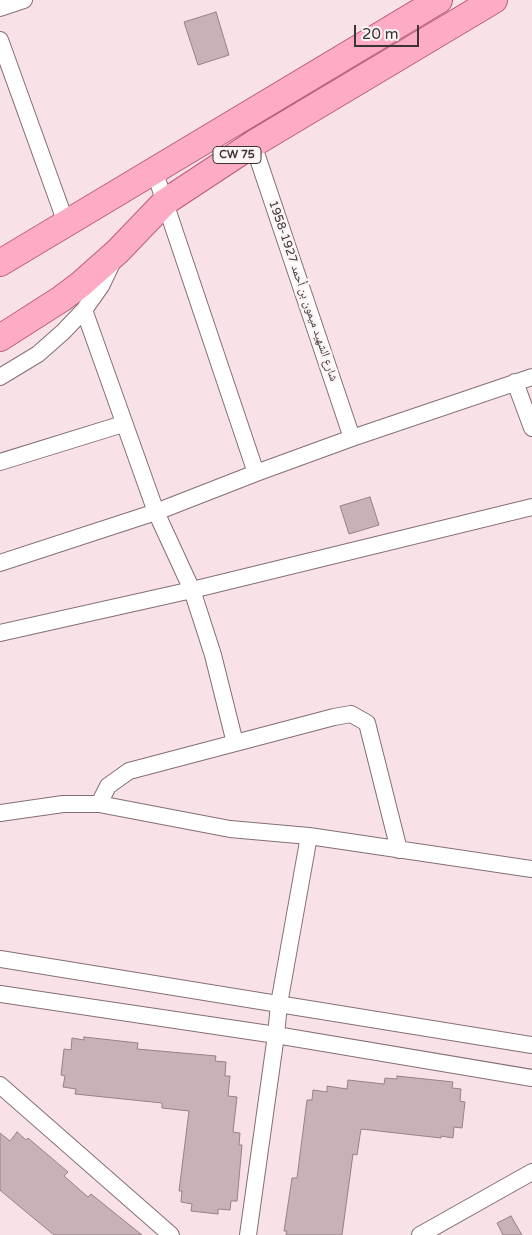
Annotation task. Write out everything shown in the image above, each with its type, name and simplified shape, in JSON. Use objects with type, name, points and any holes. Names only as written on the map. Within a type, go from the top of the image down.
[{"type":"main road","name":"CW 75","points":[[0,264],[439,0]]},
{"type":"main road","name":"CW 75","points":[[0,338],[61,299],[118,251],[165,202],[253,144],[494,0]]},
{"type":"street","points":[[0,8],[24,0]]},
{"type":"street","points":[[0,40],[66,223]]},
{"type":"street","name":"شارع الشهيد ميمون بن أحمد 1927-1958","points":[[253,144],[352,438]]},
{"type":"street","points":[[154,170],[256,473]]},
{"type":"street","points":[[0,377],[38,354],[84,310],[101,286],[118,251]]},
{"type":"street","points":[[84,310],[123,424],[156,512],[192,590],[213,655],[235,743]]},
{"type":"street","points":[[0,563],[156,512],[352,438],[532,377]]},
{"type":"street","points":[[515,382],[532,428]]},
{"type":"street","points":[[0,462],[123,424]]},
{"type":"street","points":[[0,633],[192,590],[532,507]]},
{"type":"street","points":[[98,804],[108,786],[129,771],[351,714],[367,723],[399,850]]},
{"type":"street","points":[[0,813],[62,804],[98,804],[230,829],[309,836],[532,869]]},
{"type":"street","points":[[248,1235],[279,1004],[309,836]]},
{"type":"street","points":[[0,959],[532,1045]]},
{"type":"street","points":[[0,994],[276,1035],[532,1078]]},
{"type":"street","points":[[0,1084],[171,1235]]},
{"type":"street","points":[[420,1235],[532,1172]]},
{"type":"building","points":[[216,12],[229,55],[198,65],[184,22]]},
{"type":"building","points":[[370,497],[379,525],[349,534],[340,506]]},
{"type":"building","points":[[84,1037],[138,1043],[137,1049],[216,1056],[215,1061],[226,1062],[225,1076],[230,1076],[228,1096],[237,1097],[233,1132],[240,1133],[239,1145],[242,1145],[237,1201],[231,1201],[230,1210],[218,1209],[218,1214],[191,1211],[192,1204],[181,1202],[182,1191],[179,1191],[189,1111],[162,1108],[162,1103],[75,1094],[76,1089],[63,1087],[65,1076],[61,1075],[64,1049],[71,1050],[72,1038],[84,1040]]},
{"type":"building","points":[[397,1076],[453,1082],[452,1088],[461,1089],[460,1101],[465,1102],[462,1128],[454,1127],[453,1138],[361,1129],[357,1155],[353,1154],[342,1235],[286,1235],[287,1231],[284,1231],[292,1178],[297,1178],[307,1100],[312,1100],[313,1090],[327,1092],[327,1086],[347,1089],[348,1080],[384,1084],[385,1078],[397,1079]]},
{"type":"building","points":[[17,1132],[26,1140],[28,1138],[68,1172],[64,1176],[88,1197],[91,1194],[142,1235],[54,1235],[0,1190],[0,1133],[10,1141]]},
{"type":"building","points":[[511,1216],[522,1235],[503,1235],[497,1223]]}]
